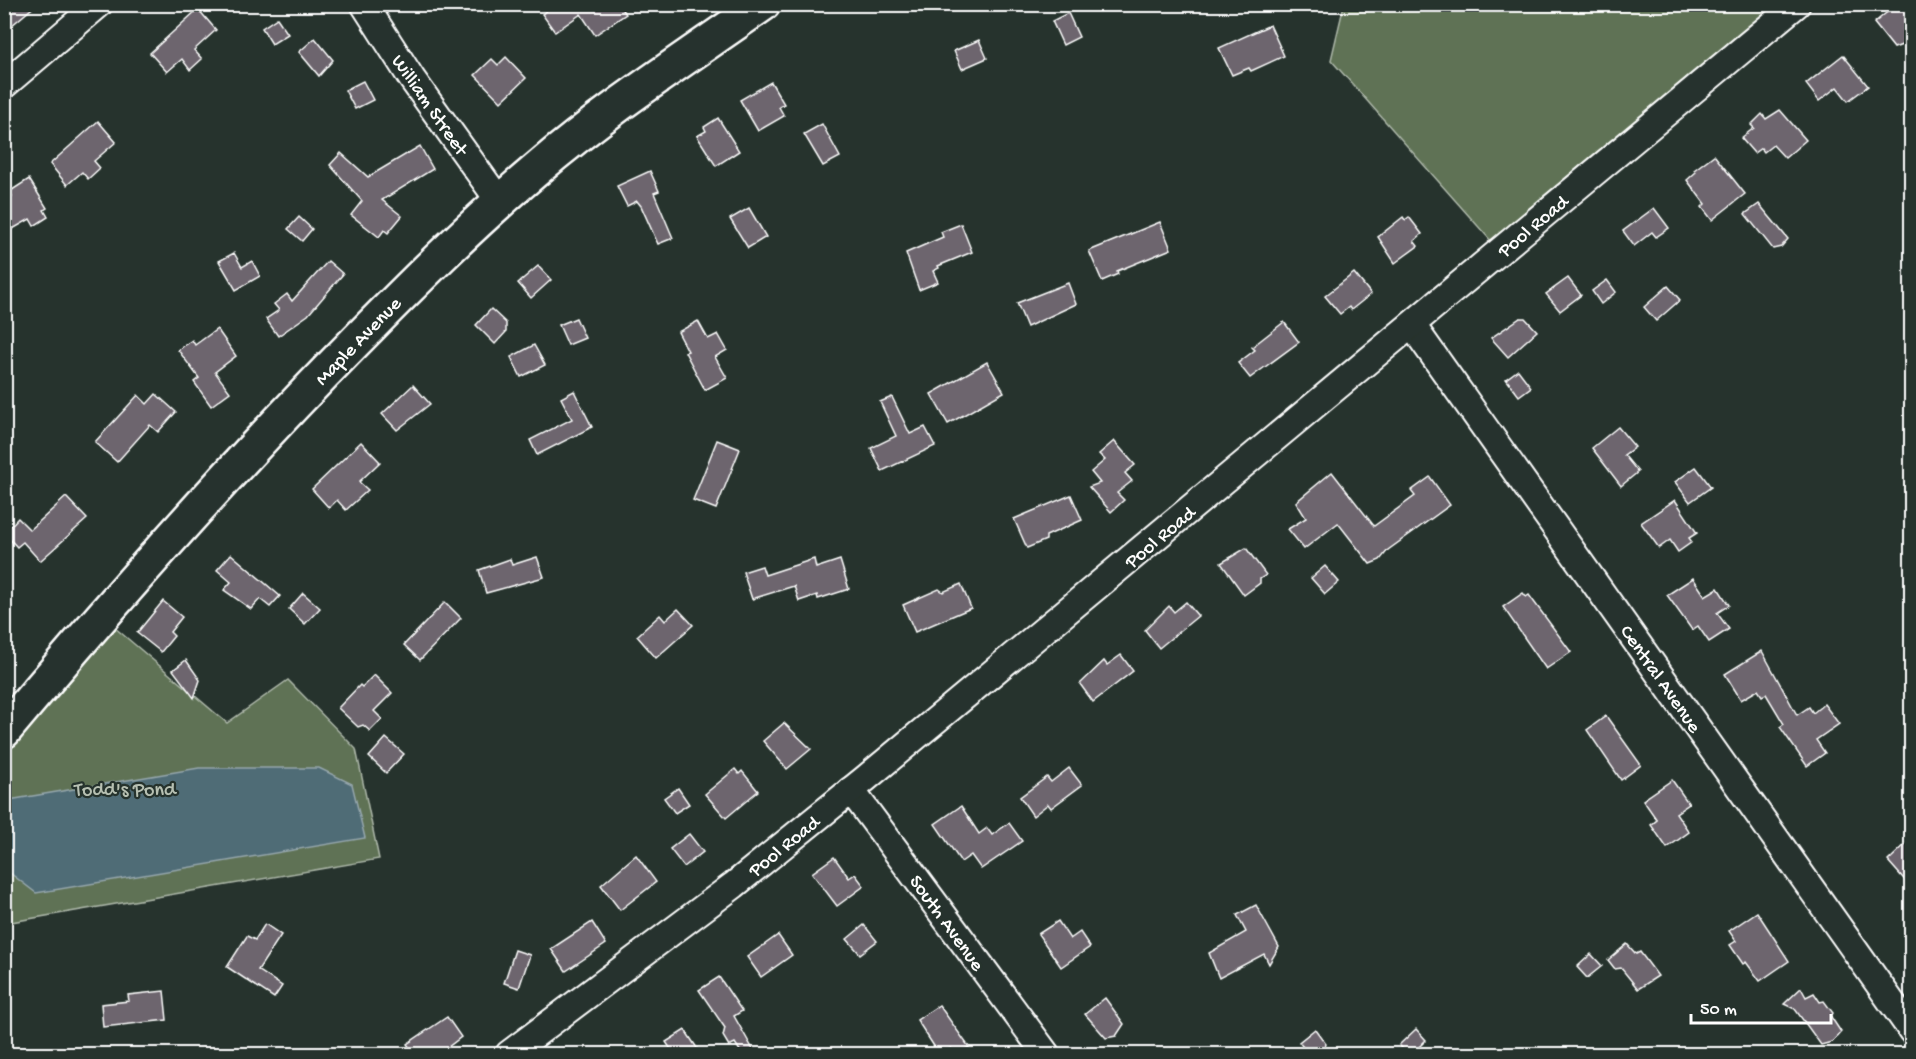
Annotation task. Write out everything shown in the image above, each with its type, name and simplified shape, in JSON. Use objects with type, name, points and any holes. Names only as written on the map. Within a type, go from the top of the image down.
[{"type":"main road","name":"Maple Avenue","points":[[4,731],[162,546],[402,294],[500,202],[575,138],[762,4]]},
{"type":"street","points":[[4,85],[99,4]]},
{"type":"street","name":"William Street","points":[[364,4],[412,79],[500,202]]},
{"type":"street","name":"Pool Road","points":[[509,1054],[635,962],[851,790],[1797,4]]},
{"type":"street","name":"Central Avenue","points":[[1412,325],[1911,1032]]},
{"type":"street","name":"South Avenue","points":[[851,790],[1046,1054]]},
{"type":"green space","points":[[1344,5],[1781,5],[1492,242],[1331,60]]},
{"type":"green space","name":"Todd's Pond","points":[[114,627],[227,723],[288,680],[356,749],[379,859],[5,923],[5,756]]},
{"type":"water","name":"Todd's Pond","points":[[199,768],[319,768],[352,784],[365,838],[36,893],[10,873],[5,862],[5,805],[9,800]]},
{"type":"building","points":[[4,4],[37,4],[11,26],[4,18]]},
{"type":"building","points":[[556,4],[619,4],[626,14],[595,35],[581,14],[555,32],[542,14]]},
{"type":"building","points":[[1897,4],[1905,4],[1911,12],[1911,21],[1907,25],[1911,33],[1902,45],[1894,48],[1874,23]]},
{"type":"building","points":[[198,9],[216,30],[194,50],[202,59],[190,70],[182,59],[167,72],[150,53]]},
{"type":"building","points":[[1068,13],[1079,37],[1063,45],[1052,21]]},
{"type":"building","points":[[277,18],[288,34],[272,44],[262,28]]},
{"type":"building","points":[[1270,25],[1284,56],[1251,71],[1249,68],[1232,75],[1219,48]]},
{"type":"building","points":[[315,38],[333,60],[319,76],[299,52]]},
{"type":"building","points":[[979,40],[987,58],[962,69],[954,51]]},
{"type":"building","points":[[1843,55],[1868,86],[1848,101],[1837,87],[1819,101],[1806,84]]},
{"type":"building","points":[[506,57],[526,78],[501,102],[475,75],[492,59],[498,65]]},
{"type":"building","points":[[363,81],[373,100],[355,109],[345,90]]},
{"type":"building","points":[[771,82],[784,104],[779,107],[784,116],[758,131],[740,100]]},
{"type":"building","points":[[1780,110],[1806,140],[1785,158],[1773,145],[1764,152],[1761,148],[1754,153],[1741,138],[1754,128],[1751,125],[1762,114],[1766,119]]},
{"type":"building","points":[[718,118],[739,151],[716,166],[697,136],[706,131],[704,127]]},
{"type":"building","points":[[98,121],[116,142],[94,161],[100,168],[88,179],[82,172],[67,185],[50,164]]},
{"type":"building","points":[[822,124],[840,157],[823,166],[804,134]]},
{"type":"building","points":[[420,146],[433,169],[382,200],[402,216],[388,233],[384,230],[379,237],[351,215],[362,201],[330,165],[341,153],[368,177]]},
{"type":"building","points":[[1714,155],[1745,194],[1712,220],[1702,207],[1705,204],[1687,180],[1696,172],[1694,170]]},
{"type":"building","points":[[650,171],[659,191],[654,193],[673,238],[658,244],[641,206],[637,201],[627,206],[617,186]]},
{"type":"building","points":[[29,179],[47,208],[44,210],[48,217],[34,226],[30,219],[11,230],[4,219],[4,200],[12,196],[9,192]]},
{"type":"building","points":[[1759,204],[1788,239],[1781,247],[1773,249],[1745,214]]},
{"type":"building","points":[[749,208],[766,237],[748,248],[730,219]]},
{"type":"building","points":[[1654,208],[1669,228],[1656,237],[1652,232],[1634,246],[1623,231]]},
{"type":"building","points":[[299,217],[312,229],[302,241],[288,229]]},
{"type":"building","points":[[1403,217],[1405,220],[1409,217],[1422,234],[1414,241],[1418,246],[1395,263],[1378,237]]},
{"type":"building","points":[[1160,222],[1171,249],[1117,271],[1118,274],[1102,281],[1089,251]]},
{"type":"building","points":[[961,224],[972,252],[938,266],[939,268],[933,271],[938,282],[919,290],[906,253],[943,237],[941,232]]},
{"type":"building","points":[[234,253],[242,267],[252,261],[260,276],[236,290],[219,261]]},
{"type":"building","points":[[328,261],[343,274],[308,315],[278,336],[266,319],[279,310],[274,304],[287,294],[292,301]]},
{"type":"building","points":[[538,266],[551,280],[531,298],[518,283]]},
{"type":"building","points":[[1354,273],[1371,294],[1351,310],[1349,307],[1340,314],[1325,296]]},
{"type":"building","points":[[1568,278],[1581,295],[1560,311],[1546,294]]},
{"type":"building","points":[[1607,280],[1616,292],[1601,304],[1592,291]]},
{"type":"building","points":[[1068,283],[1076,304],[1027,327],[1017,303]]},
{"type":"building","points":[[1668,286],[1680,300],[1656,321],[1644,307]]},
{"type":"building","points":[[491,309],[506,323],[506,332],[495,344],[476,325]]},
{"type":"building","points":[[576,318],[585,338],[568,345],[559,325]]},
{"type":"building","points":[[1520,318],[1525,318],[1537,331],[1508,357],[1491,338]]},
{"type":"building","points":[[698,321],[708,339],[718,334],[727,350],[715,357],[727,378],[705,390],[685,352],[688,351],[678,332]]},
{"type":"building","points":[[1284,322],[1299,342],[1250,378],[1238,363],[1255,350],[1252,347]]},
{"type":"building","points":[[217,329],[236,356],[215,372],[230,392],[211,406],[194,382],[199,378],[178,350],[192,340],[195,345]]},
{"type":"building","points":[[534,345],[545,365],[521,377],[511,357]]},
{"type":"building","points":[[987,362],[1004,392],[948,424],[931,394]]},
{"type":"building","points":[[1518,370],[1531,387],[1519,396],[1506,379]]},
{"type":"building","points":[[413,385],[430,404],[397,430],[382,414]]},
{"type":"building","points":[[574,391],[592,427],[537,455],[530,440],[572,419],[561,398]]},
{"type":"building","points":[[156,394],[176,412],[158,432],[150,425],[117,462],[95,442],[138,395],[147,404]]},
{"type":"building","points":[[892,397],[910,434],[925,427],[935,446],[882,471],[871,448],[896,436],[880,402]]},
{"type":"building","points":[[1618,427],[1635,447],[1624,455],[1638,472],[1621,486],[1592,448]]},
{"type":"building","points":[[717,440],[740,449],[716,509],[693,500]]},
{"type":"building","points":[[1114,441],[1135,465],[1125,473],[1132,481],[1117,493],[1124,500],[1111,512],[1089,487],[1100,483],[1091,472],[1105,460],[1099,454]]},
{"type":"building","points":[[361,442],[380,462],[359,482],[368,490],[346,510],[337,500],[329,508],[312,489]]},
{"type":"building","points":[[1696,467],[1711,487],[1690,502],[1675,482]]},
{"type":"building","points":[[1332,472],[1374,526],[1415,496],[1411,491],[1430,477],[1450,505],[1388,550],[1380,560],[1370,564],[1338,523],[1304,549],[1288,529],[1306,518],[1296,502]]},
{"type":"building","points":[[1071,495],[1082,520],[1046,536],[1046,540],[1027,548],[1014,519]]},
{"type":"building","points":[[66,497],[87,519],[40,561],[23,542],[17,547],[4,533],[18,518],[30,530]]},
{"type":"building","points":[[1675,500],[1697,533],[1689,538],[1692,542],[1678,552],[1670,540],[1659,548],[1641,523]]},
{"type":"building","points":[[1246,548],[1266,575],[1260,579],[1260,583],[1244,595],[1221,563]]},
{"type":"building","points":[[231,554],[280,596],[270,607],[260,599],[251,609],[224,590],[231,582],[217,570]]},
{"type":"building","points":[[537,557],[544,577],[486,593],[479,570],[510,559],[512,565]]},
{"type":"building","points":[[814,559],[816,568],[840,560],[849,589],[818,599],[817,595],[799,601],[794,586],[752,599],[743,572],[762,566],[765,575]]},
{"type":"building","points":[[1325,566],[1339,582],[1325,594],[1311,578]]},
{"type":"building","points":[[1693,578],[1705,596],[1718,588],[1729,605],[1717,613],[1729,629],[1709,642],[1698,626],[1692,630],[1667,595]]},
{"type":"building","points":[[961,584],[971,608],[915,632],[903,605],[939,589],[943,592]]},
{"type":"building","points":[[303,593],[320,608],[305,624],[289,609]]},
{"type":"building","points":[[1523,593],[1526,597],[1529,595],[1571,652],[1546,669],[1503,607]]},
{"type":"building","points":[[163,601],[182,617],[170,632],[174,636],[161,652],[137,633]]},
{"type":"building","points":[[445,602],[461,618],[420,660],[404,645]]},
{"type":"building","points":[[1186,602],[1198,616],[1159,648],[1145,630],[1169,606],[1174,612]]},
{"type":"building","points":[[678,609],[693,625],[656,658],[637,636],[660,615],[665,621]]},
{"type":"building","points":[[1762,651],[1797,715],[1809,707],[1813,713],[1824,704],[1839,724],[1816,740],[1825,753],[1807,766],[1780,727],[1784,724],[1766,694],[1762,696],[1758,690],[1741,700],[1725,674]]},
{"type":"building","points":[[1121,655],[1133,671],[1093,702],[1080,684],[1104,661],[1107,665]]},
{"type":"building","points":[[186,660],[200,680],[194,698],[173,670]]},
{"type":"building","points":[[374,675],[392,693],[374,711],[382,719],[370,731],[363,725],[358,727],[338,708],[360,685],[362,687]]},
{"type":"building","points":[[1606,716],[1641,765],[1621,780],[1587,730]]},
{"type":"building","points":[[784,723],[811,749],[787,769],[763,741]]},
{"type":"building","points":[[386,738],[404,754],[386,773],[369,757]]},
{"type":"building","points":[[1069,768],[1082,785],[1051,808],[1048,804],[1033,816],[1020,797],[1047,777],[1051,782]]},
{"type":"building","points":[[735,769],[739,774],[742,771],[758,791],[726,818],[705,794]]},
{"type":"building","points":[[1672,780],[1689,804],[1676,813],[1689,832],[1667,848],[1651,825],[1657,820],[1643,800]]},
{"type":"building","points":[[678,788],[689,804],[675,813],[664,798]]},
{"type":"building","points":[[961,806],[979,834],[987,828],[992,835],[1009,823],[1022,841],[981,869],[971,855],[961,862],[935,824]]},
{"type":"building","points":[[689,834],[703,852],[684,867],[670,849]]},
{"type":"building","points":[[1911,839],[1911,887],[1888,861]]},
{"type":"building","points":[[636,855],[656,882],[620,910],[601,885]]},
{"type":"building","points":[[834,857],[849,878],[855,874],[864,886],[837,906],[812,873]]},
{"type":"building","points":[[1256,905],[1279,947],[1269,964],[1264,954],[1219,978],[1209,953],[1246,932],[1237,915]]},
{"type":"building","points":[[1757,912],[1789,961],[1760,981],[1746,962],[1743,964],[1730,945],[1736,941],[1729,931]]},
{"type":"building","points":[[1058,921],[1070,939],[1080,932],[1090,947],[1061,967],[1038,934]]},
{"type":"building","points":[[592,922],[606,944],[566,971],[551,949]]},
{"type":"building","points":[[265,924],[281,935],[258,970],[282,986],[274,998],[227,967],[247,936],[255,940]]},
{"type":"building","points":[[864,925],[877,941],[860,954],[847,939]]},
{"type":"building","points":[[778,935],[792,955],[761,977],[747,957]]},
{"type":"building","points":[[1627,944],[1636,954],[1640,952],[1658,976],[1638,989],[1621,968],[1615,969],[1608,960]]},
{"type":"building","points":[[515,950],[530,955],[519,988],[504,983]]},
{"type":"building","points":[[1591,954],[1602,966],[1587,978],[1577,967]]},
{"type":"building","points":[[719,977],[742,1011],[734,1016],[755,1053],[742,1054],[735,1043],[729,1046],[723,1036],[725,1028],[699,990]]},
{"type":"building","points":[[1801,988],[1806,997],[1814,993],[1820,1002],[1824,1001],[1833,1013],[1831,1017],[1841,1032],[1832,1042],[1821,1045],[1795,1009],[1784,1004]]},
{"type":"building","points":[[164,991],[167,1020],[103,1027],[101,1004],[129,1001],[128,995]]},
{"type":"building","points":[[1105,998],[1124,1024],[1116,1036],[1106,1038],[1085,1014]]},
{"type":"building","points":[[939,1005],[969,1047],[958,1054],[951,1048],[939,1054],[917,1020]]},
{"type":"building","points":[[447,1017],[461,1037],[439,1054],[414,1054],[407,1044]]},
{"type":"building","points":[[1315,1029],[1326,1044],[1322,1054],[1308,1054],[1299,1042]]},
{"type":"building","points":[[1416,1029],[1426,1040],[1412,1054],[1408,1054],[1399,1045]]},
{"type":"building","points":[[685,1030],[701,1054],[674,1054],[666,1042]]}]
